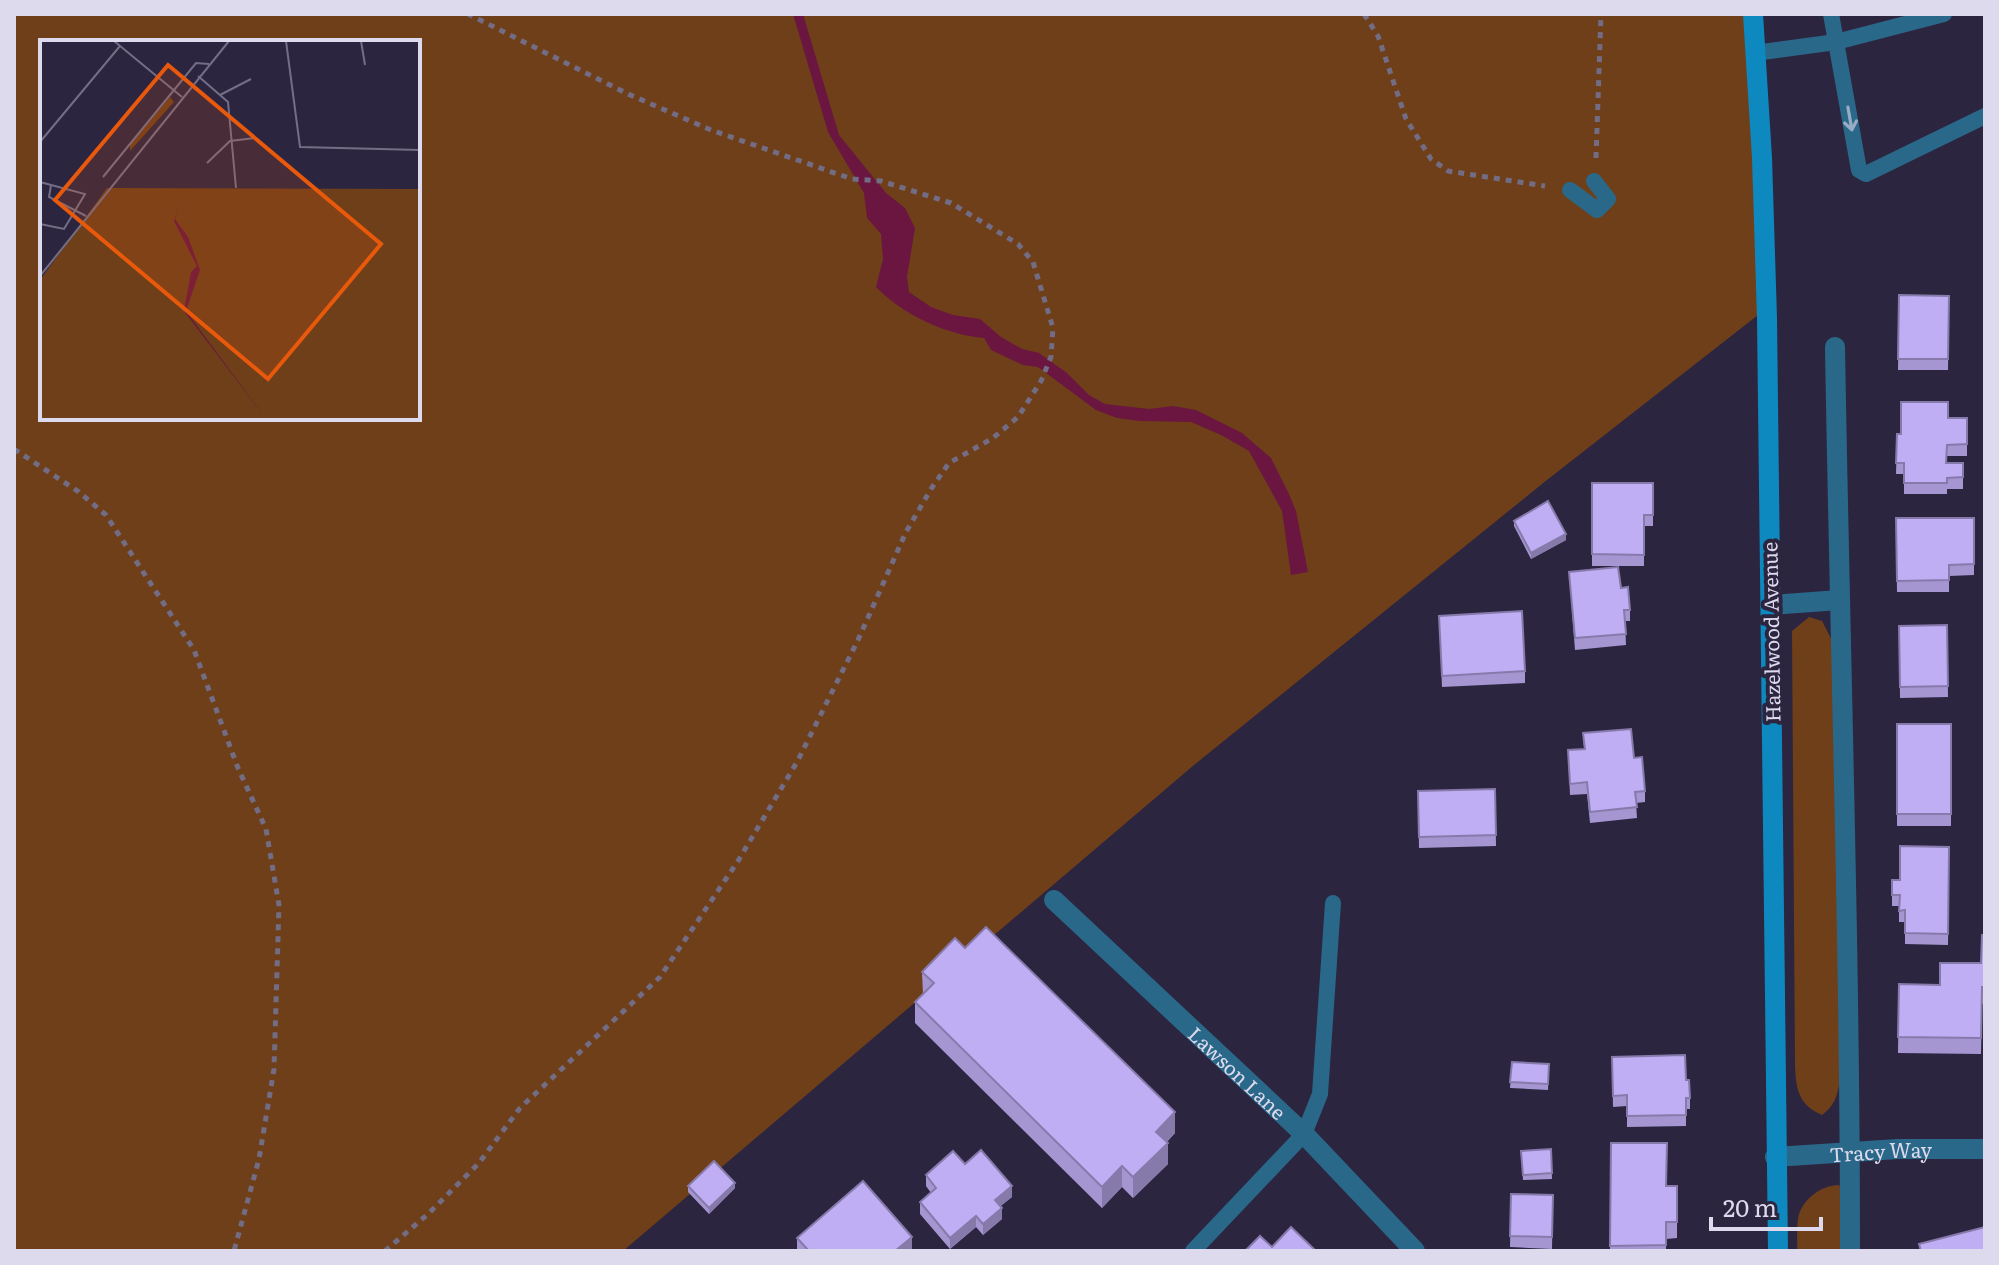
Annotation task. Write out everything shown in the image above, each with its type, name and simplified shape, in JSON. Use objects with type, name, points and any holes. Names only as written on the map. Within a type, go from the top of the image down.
[{"type":"street","name":"Hazelwood Avenue","points":[[1753,14],[1767,308],[1778,1251]]},
{"type":"street","points":[[1835,347],[1849,986],[1850,1251]]},
{"type":"street","points":[[1770,605],[1839,600]]},
{"type":"street","name":"Lawson Lane","points":[[1054,900],[1304,1134],[1415,1251]]},
{"type":"street","name":"Tracy Way","points":[[1775,1157],[1898,1149],[1985,1149]]},
{"type":"lane","points":[[1831,14],[1859,170],[1866,174],[1985,116]]},
{"type":"lane","points":[[1755,53],[1836,42],[1944,14]]},
{"type":"lane","points":[[1570,190],[1597,210],[1608,199],[1594,181]]},
{"type":"lane","points":[[1193,1251],[1304,1134],[1320,1094],[1333,903]]},
{"type":"path","points":[[385,1251],[479,1163],[520,1108],[538,1090],[660,977],[738,861],[797,762],[858,640],[906,532],[931,489],[949,463],[993,438],[1018,417],[1041,381],[1051,357],[1053,328],[1033,262],[1018,244],[951,203],[881,181],[852,179],[711,130],[628,94],[468,14]]},
{"type":"path","points":[[1364,14],[1378,36],[1406,119],[1431,159],[1448,171],[1570,190]]},
{"type":"path","points":[[1594,181],[1601,14]]},
{"type":"path","points":[[14,449],[79,492],[106,515],[194,650],[238,768],[266,829],[279,905],[274,1069],[259,1159],[234,1251]]},
{"type":"shaded area","points":[[14,14],[1752,14],[1767,308],[1547,480],[1194,765],[623,1251],[14,1251]]},
{"type":"shaded area","points":[[793,14],[803,14],[839,135],[886,193],[905,208],[915,228],[907,277],[909,292],[931,307],[953,315],[980,319],[1001,337],[1022,349],[1039,353],[1067,373],[1089,395],[1105,404],[1149,409],[1173,406],[1196,410],[1242,433],[1271,458],[1289,494],[1296,511],[1308,572],[1291,575],[1282,511],[1249,451],[1191,422],[1139,421],[1117,418],[1096,410],[1038,367],[1023,365],[991,350],[984,338],[955,333],[926,322],[898,306],[876,287],[883,259],[881,234],[867,218],[864,193],[828,132]]},
{"type":"shaded area","points":[[1809,617],[1822,621],[1836,648],[1841,1064],[1835,1099],[1822,1115],[1800,1096],[1795,1066],[1792,631]]},
{"type":"shaded area","points":[[1839,1185],[1844,1251],[1797,1251],[1797,1223],[1803,1206],[1819,1191]]},
{"type":"building","points":[[1899,295],[1949,296],[1948,359],[1898,359]]},
{"type":"building","points":[[1901,402],[1948,402],[1948,418],[1967,418],[1967,444],[1947,445],[1946,463],[1963,463],[1963,477],[1947,478],[1947,483],[1904,483],[1904,463],[1896,463],[1897,434],[1901,434]]},
{"type":"building","points":[[1592,483],[1653,483],[1653,515],[1644,515],[1644,555],[1592,554]]},
{"type":"building","points":[[1548,501],[1566,534],[1531,553],[1514,521]]},
{"type":"building","points":[[1896,518],[1974,518],[1974,564],[1949,565],[1949,580],[1897,581]]},
{"type":"building","points":[[1618,567],[1621,588],[1628,587],[1630,610],[1624,610],[1626,634],[1575,638],[1569,572]]},
{"type":"building","points":[[1522,611],[1525,671],[1442,676],[1439,616]]},
{"type":"building","points":[[1947,625],[1948,686],[1900,687],[1899,626]]},
{"type":"building","points":[[1897,724],[1951,724],[1951,814],[1897,814]]},
{"type":"building","points":[[1631,729],[1634,758],[1642,757],[1645,791],[1635,792],[1637,807],[1590,812],[1587,782],[1570,784],[1568,750],[1585,749],[1583,733]]},
{"type":"building","points":[[1495,789],[1496,835],[1419,837],[1418,791]]},
{"type":"building","points":[[1900,846],[1949,847],[1948,934],[1905,933],[1905,910],[1899,911],[1900,895],[1892,895],[1892,880],[1900,880]]},
{"type":"building","points":[[986,927],[1175,1112],[1156,1132],[1168,1143],[1133,1177],[1122,1166],[1102,1187],[915,1002],[934,983],[922,972],[955,938],[965,948]]},
{"type":"building","points":[[1982,935],[1985,935],[1985,987],[1982,987],[1981,1038],[1898,1037],[1899,984],[1940,985],[1940,963],[1981,963]]},
{"type":"building","points":[[1685,1055],[1690,1098],[1686,1098],[1686,1115],[1627,1116],[1627,1095],[1613,1096],[1612,1057]]},
{"type":"building","points":[[1512,1062],[1549,1064],[1548,1084],[1510,1082]]},
{"type":"building","points":[[1611,1143],[1667,1143],[1666,1186],[1677,1186],[1677,1222],[1666,1222],[1666,1245],[1610,1246]]},
{"type":"building","points":[[1551,1149],[1552,1173],[1523,1175],[1521,1151]]},
{"type":"building","points":[[981,1150],[1012,1186],[995,1200],[1002,1208],[983,1224],[976,1216],[950,1238],[920,1202],[936,1188],[926,1175],[953,1151],[965,1164]]},
{"type":"building","points":[[714,1161],[735,1183],[709,1208],[688,1186]]},
{"type":"building","points":[[863,1181],[912,1237],[895,1251],[809,1251],[797,1238]]},
{"type":"building","points":[[1511,1194],[1553,1195],[1552,1237],[1510,1236]]},
{"type":"building","points":[[1291,1227],[1316,1251],[1245,1251],[1260,1236],[1272,1247]]},
{"type":"building","points":[[1985,1227],[1985,1251],[1921,1251],[1919,1244]]}]
